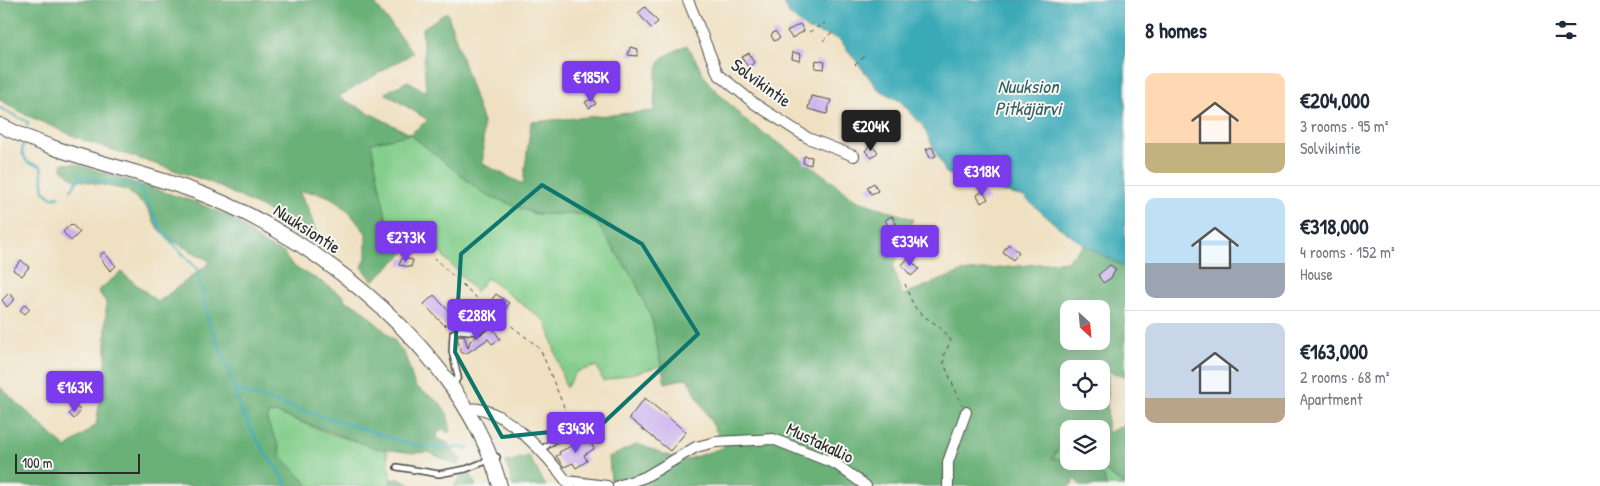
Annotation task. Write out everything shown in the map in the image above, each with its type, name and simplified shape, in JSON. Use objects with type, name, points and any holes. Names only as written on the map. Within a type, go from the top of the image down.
[{"type":"street","name":"Solvikintie","points":[[688,0],[718,74],[756,104],[808,138],[824,146],[854,156]]},
{"type":"street","name":"Nuuksiontie","points":[[0,125],[52,148],[197,192],[270,226],[327,263],[372,300],[417,345],[452,386],[468,409],[494,458],[500,486]]},
{"type":"street","points":[[468,409],[485,409],[495,413],[542,449],[568,484],[607,486]]},
{"type":"street","points":[[948,486],[948,462],[966,412]]},
{"type":"street","name":"Mustakallio","points":[[618,486],[645,477],[696,446],[716,442],[773,439],[836,464],[866,486]]},
{"type":"lane","points":[[452,386],[458,377],[452,351],[453,333],[459,330],[477,332],[498,318]]},
{"type":"lane","points":[[542,449],[573,429],[583,420]]},
{"type":"lane","points":[[397,467],[439,474],[466,469],[494,458]]},
{"type":"path","points":[[809,32],[825,23]]},
{"type":"path","points":[[824,41],[834,30]]},
{"type":"path","points":[[855,65],[866,55]]},
{"type":"path","points":[[433,257],[498,318],[536,345],[542,353],[573,429]]},
{"type":"path","points":[[905,284],[918,310],[946,331],[951,341],[944,354],[944,364],[966,412]]},
{"type":"highlighted area","points":[[542,185],[642,244],[698,334],[599,427],[502,437],[455,352],[461,254]]},
{"type":"green space","points":[[0,0],[372,0],[413,53],[338,97],[410,134],[371,143],[387,222],[407,250],[373,281],[362,267],[366,258],[366,233],[346,209],[331,198],[322,194],[299,192],[308,208],[317,235],[210,182],[83,140],[26,115],[0,100]]},
{"type":"green space","points":[[447,12],[483,123],[483,164],[523,184],[531,122],[654,111],[656,74],[660,61],[687,45],[708,82],[746,121],[812,166],[856,200],[913,219],[893,267],[902,295],[961,272],[1067,261],[1084,245],[1125,267],[1125,377],[1110,372],[1110,360],[1060,360],[1060,410],[1107,410],[1107,420],[1060,420],[1060,447],[1052,459],[1060,459],[1060,470],[1090,470],[1104,476],[1106,486],[1081,486],[1075,479],[1070,486],[577,486],[570,478],[611,482],[609,457],[638,444],[682,461],[725,447],[687,378],[665,383],[652,320],[635,281],[596,222],[583,214],[536,214],[484,194],[410,134],[428,120],[385,93],[408,81],[426,92],[422,29]]},
{"type":"green space","points":[[410,134],[484,194],[536,214],[583,214],[596,222],[635,281],[652,320],[661,366],[603,381],[597,366],[576,372],[566,388],[546,322],[487,278],[476,292],[435,247],[427,254],[407,250],[387,222],[370,143]]},
{"type":"green space","points":[[62,163],[76,164],[198,203],[232,218],[267,246],[284,253],[290,263],[299,270],[344,296],[345,301],[358,306],[394,340],[405,355],[415,386],[440,403],[447,413],[451,431],[447,433],[443,429],[438,432],[437,439],[447,442],[461,461],[457,465],[428,452],[413,453],[376,448],[276,413],[268,414],[267,421],[278,444],[281,456],[309,486],[0,486],[0,387],[66,448],[96,425],[106,358],[106,302],[98,291],[121,272],[158,302],[211,262],[171,240],[158,229],[147,208],[127,190],[74,179],[62,169]]},
{"type":"green space","points":[[277,413],[331,434],[387,450],[391,486],[309,486],[281,456],[278,444],[267,421],[268,414]]},
{"type":"green space","points":[[1125,425],[1125,485],[1104,470],[1110,470],[1110,432]]},
{"type":"green space","points":[[1060,447],[1060,462],[1052,459]]},
{"type":"green space","points":[[529,456],[546,486],[513,486],[506,462]]},
{"type":"green space","points":[[1086,470],[1103,470],[1125,486],[1106,486],[1104,476]]},
{"type":"green space","points":[[471,474],[476,486],[454,486],[462,476]]},
{"type":"green space","points":[[391,479],[399,479],[413,486],[391,486]]},
{"type":"water","name":"Nuuksion Pitkäjärvi","points":[[783,0],[1125,0],[1125,267],[1084,245],[1056,225],[1024,197],[971,184],[946,173],[923,126],[900,101],[878,89],[839,39],[807,29],[789,14]]},
{"type":"building","points":[[645,7],[658,22],[651,28],[638,13]]},
{"type":"building","points":[[800,24],[804,31],[792,38],[787,31]]},
{"type":"building","points":[[775,31],[780,38],[774,41],[771,35]]},
{"type":"building","points":[[630,47],[638,49],[637,56],[628,55]]},
{"type":"building","points":[[793,52],[801,54],[800,61],[792,59]]},
{"type":"building","points":[[749,53],[754,63],[748,67],[742,57]]},
{"type":"building","points":[[816,60],[825,62],[824,69],[815,68]]},
{"type":"building","points":[[586,74],[593,86],[585,90],[579,78]]},
{"type":"building","points":[[811,96],[831,100],[827,114],[808,109]]},
{"type":"building","points":[[593,98],[596,104],[589,108],[585,102]]},
{"type":"building","points":[[870,145],[878,152],[872,158],[865,151]]},
{"type":"building","points":[[932,147],[936,156],[930,158],[926,149]]},
{"type":"building","points":[[804,156],[812,157],[811,165],[803,163]]},
{"type":"building","points":[[874,183],[878,191],[871,194],[867,187]]},
{"type":"building","points":[[983,191],[988,199],[981,203],[977,195]]},
{"type":"building","points":[[892,216],[896,224],[889,227],[885,220]]},
{"type":"building","points":[[71,224],[80,232],[71,241],[63,232]]},
{"type":"building","points":[[1008,244],[1019,252],[1013,260],[1003,252]]},
{"type":"building","points":[[104,252],[116,266],[110,271],[99,256]]},
{"type":"building","points":[[402,258],[413,260],[411,267],[399,265]]},
{"type":"building","points":[[908,258],[919,269],[911,276],[902,265]]},
{"type":"building","points":[[21,260],[29,267],[22,276],[13,270]]},
{"type":"building","points":[[1110,265],[1116,269],[1111,278],[1103,283],[1098,275]]},
{"type":"building","points":[[9,293],[15,299],[7,307],[2,300]]},
{"type":"building","points":[[496,294],[509,303],[504,312],[490,302]]},
{"type":"building","points":[[434,295],[454,317],[445,326],[424,304]]},
{"type":"building","points":[[25,304],[30,309],[25,314],[20,310]]},
{"type":"building","points":[[478,317],[482,323],[474,326],[473,321]]},
{"type":"building","points":[[492,327],[500,339],[492,344],[488,339],[467,353],[461,353],[457,336],[464,335],[468,348],[470,341]]},
{"type":"building","points":[[59,376],[72,390],[64,397],[51,383]]},
{"type":"building","points":[[645,398],[686,432],[670,451],[629,418]]},
{"type":"building","points":[[76,407],[81,411],[74,419],[69,414]]},
{"type":"building","points":[[588,438],[594,449],[584,455],[587,461],[576,468],[573,463],[564,467],[556,456],[560,454],[559,452]]},
{"type":"waterway","points":[[0,108],[28,122],[27,126]]},
{"type":"waterway","points":[[23,145],[22,152],[27,162],[41,166],[44,191],[52,198],[59,196]]},
{"type":"waterway","points":[[71,190],[80,177],[138,186],[164,234],[197,269],[208,320],[227,366],[241,410],[257,440],[288,486]]},
{"type":"waterway","points":[[234,389],[420,447],[468,448]]}]
